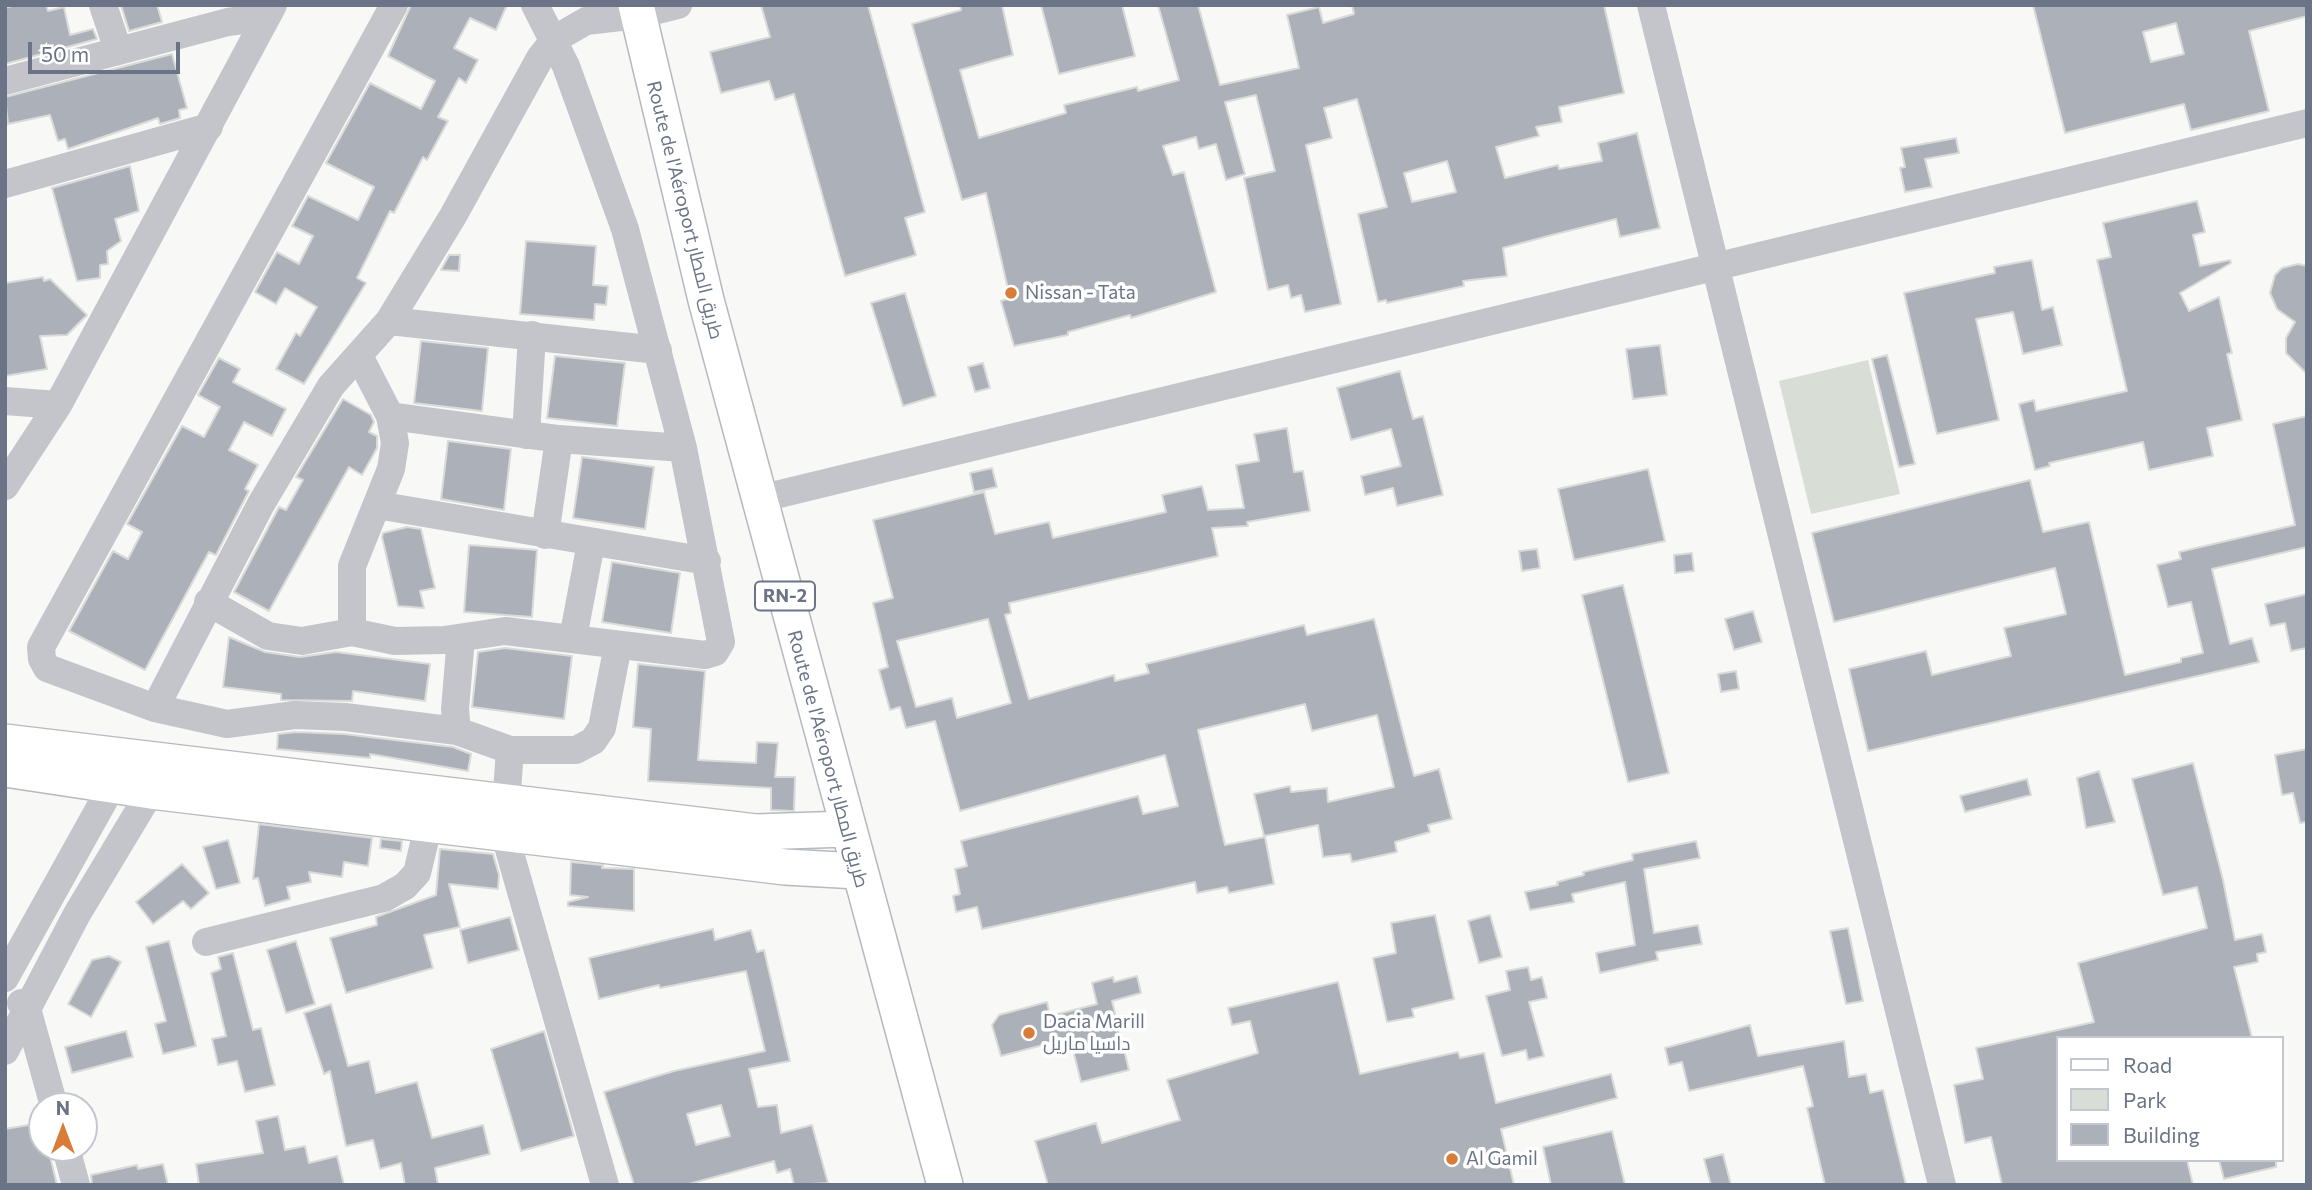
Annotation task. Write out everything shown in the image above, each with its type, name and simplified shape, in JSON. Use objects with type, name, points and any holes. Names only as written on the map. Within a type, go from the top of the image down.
[{"type":"main road","name":"Route de l'Aéroport طريق المطار","points":[[637,10],[706,300],[858,871],[945,1185]]},
{"type":"main road","points":[[5,742],[144,757],[785,867],[858,871]]},
{"type":"main road","points":[[5,769],[151,791],[429,823],[504,817],[755,832],[847,829]]},
{"type":"street","points":[[103,5],[118,50]]},
{"type":"street","points":[[394,5],[41,647],[42,659],[47,668],[155,708],[228,724],[295,715],[345,717],[457,731],[510,750],[576,750],[593,741],[602,728],[618,645]]},
{"type":"street","points":[[208,601],[268,636],[302,641],[352,632],[395,641],[461,638],[479,632],[505,631],[705,655],[715,652],[721,642],[683,448],[625,229],[555,39],[535,5]]},
{"type":"street","points":[[155,708],[208,601],[331,386],[389,321],[453,216],[540,58],[555,39],[586,21],[678,5]]},
{"type":"street","points":[[1651,5],[1942,1185]]},
{"type":"street","points":[[5,80],[270,11]]},
{"type":"street","points":[[5,486],[58,405],[270,11]]},
{"type":"street","points":[[759,499],[2307,123]]},
{"type":"street","points":[[5,184],[209,127]]},
{"type":"street","points":[[389,321],[658,350]]},
{"type":"street","points":[[526,435],[532,335]]},
{"type":"street","points":[[352,632],[352,566],[391,469],[395,443],[390,416],[359,356]]},
{"type":"street","points":[[5,401],[58,405]]},
{"type":"street","points":[[390,416],[559,439],[683,448]]},
{"type":"street","points":[[545,535],[559,439]]},
{"type":"street","points":[[377,505],[707,561]]},
{"type":"street","points":[[573,638],[591,543]]},
{"type":"street","points":[[457,731],[455,709],[461,638]]},
{"type":"street","points":[[510,750],[504,817],[605,1185]]},
{"type":"street","points":[[5,978],[113,784],[144,757],[151,791],[77,914],[28,1012],[5,1051]]},
{"type":"street","points":[[206,942],[384,898],[405,886],[417,873],[429,823]]},
{"type":"street","points":[[5,984],[28,1012],[50,1092]]},
{"type":"street","points":[[70,1162],[76,1185]]},
{"type":"green space","points":[[1868,360],[1900,494],[1811,514],[1779,381]]},
{"type":"building","points":[[15,5],[46,5],[48,11],[64,7],[70,35],[93,29],[97,39],[5,64],[5,8]]},
{"type":"building","points":[[121,5],[157,5],[162,22],[129,31]]},
{"type":"building","points":[[411,5],[507,5],[496,30],[470,18],[454,48],[478,60],[466,83],[459,78],[438,117],[448,121],[427,160],[423,157],[394,213],[390,211],[357,278],[366,283],[304,384],[276,369],[296,333],[300,336],[317,307],[285,288],[276,304],[255,292],[277,252],[299,264],[313,236],[292,226],[308,196],[358,220],[374,187],[326,163],[370,83],[421,109],[435,81],[388,56]]},
{"type":"building","points":[[761,5],[868,5],[925,212],[905,218],[916,255],[845,276],[794,94],[775,100],[769,81],[721,93],[710,52],[770,37]]},
{"type":"building","points":[[960,5],[1002,5],[1013,55],[960,70],[979,138],[1066,113],[1064,105],[1179,80],[1158,5],[1198,5],[1220,85],[1299,68],[1287,15],[1319,7],[1323,23],[1354,14],[1352,5],[1604,5],[1624,93],[1559,107],[1562,122],[1536,127],[1539,136],[1496,147],[1505,178],[1558,165],[1559,169],[1602,161],[1598,143],[1637,133],[1660,228],[1620,237],[1616,219],[1552,235],[1503,248],[1507,276],[1463,281],[1464,286],[1387,303],[1386,300],[1378,302],[1358,214],[1387,207],[1357,99],[1324,108],[1332,138],[1306,145],[1341,304],[1305,312],[1301,295],[1291,298],[1288,285],[1268,290],[1244,178],[1275,171],[1256,95],[1225,102],[1245,174],[1226,180],[1216,144],[1199,149],[1196,137],[1163,146],[1173,175],[1184,172],[1216,292],[1131,318],[1130,315],[1068,332],[1068,335],[1014,346],[1001,301],[1010,298],[986,193],[962,200],[912,24],[961,10]],"holes":[[[1447,161],[1456,192],[1412,202],[1404,173]]]},
{"type":"building","points":[[1041,5],[1122,5],[1135,56],[1059,74]]},
{"type":"building","points":[[2033,5],[2307,5],[2307,16],[2249,31],[2269,111],[2191,130],[2184,104],[2065,133]],"holes":[[[2176,23],[2184,54],[2151,62],[2143,32]]]},
{"type":"building","points":[[172,54],[187,108],[179,110],[180,118],[160,124],[158,118],[68,149],[65,139],[58,141],[50,115],[8,124],[5,97]]},
{"type":"building","points":[[1956,138],[1959,153],[1925,159],[1932,187],[1905,192],[1900,168],[1905,167],[1901,148]]},
{"type":"building","points":[[130,166],[139,211],[115,219],[121,241],[107,251],[108,264],[100,265],[100,278],[77,281],[52,188]]},
{"type":"building","points":[[2197,201],[2205,232],[2193,235],[2200,266],[2230,260],[2231,263],[2180,293],[2189,311],[2219,297],[2232,353],[2227,354],[2242,420],[2207,428],[2213,456],[2149,470],[2143,442],[2049,463],[2050,466],[2035,470],[2019,404],[2034,400],[2036,411],[2127,391],[2097,260],[2111,257],[2103,223]]},
{"type":"building","points":[[526,241],[596,246],[593,285],[608,286],[606,305],[595,304],[594,320],[520,314]]},
{"type":"building","points":[[449,255],[460,255],[459,271],[441,270]]},
{"type":"building","points":[[2032,260],[2042,310],[2053,307],[2062,345],[2023,354],[2013,312],[1976,319],[1999,420],[1937,434],[1904,293],[1995,273],[1994,267]]},
{"type":"building","points":[[2298,264],[2307,266],[2307,374],[2286,353],[2286,338],[2295,322],[2277,309],[2270,293],[2275,275],[2282,268]]},
{"type":"building","points":[[43,277],[44,281],[50,279],[87,315],[67,335],[40,336],[47,369],[5,376],[5,283]]},
{"type":"building","points":[[905,293],[936,396],[903,406],[871,303]]},
{"type":"building","points":[[421,341],[488,348],[482,411],[414,403]]},
{"type":"building","points":[[1660,345],[1667,395],[1633,399],[1626,349]]},
{"type":"building","points":[[1887,355],[1915,464],[1899,467],[1872,359]]},
{"type":"building","points":[[555,356],[625,363],[617,426],[547,418]]},
{"type":"building","points":[[219,358],[240,369],[233,382],[286,409],[272,436],[244,422],[229,450],[258,465],[245,489],[249,491],[216,555],[209,552],[145,670],[69,631],[113,551],[128,559],[142,532],[127,524],[182,426],[204,437],[220,407],[198,395]]},
{"type":"building","points":[[983,363],[990,388],[975,392],[968,367]]},
{"type":"building","points":[[1400,371],[1413,419],[1423,416],[1443,495],[1397,506],[1393,488],[1365,495],[1361,476],[1401,466],[1391,429],[1351,440],[1337,388]]},
{"type":"building","points":[[343,399],[371,415],[374,422],[369,432],[377,436],[377,448],[362,475],[349,467],[269,611],[234,592],[279,507],[286,510],[303,480],[296,477]]},
{"type":"building","points":[[2307,416],[2307,547],[2212,569],[2230,644],[2252,638],[2259,662],[1868,751],[1849,669],[1926,651],[1932,675],[2011,656],[2004,628],[2066,614],[2055,568],[1834,622],[1812,533],[2030,480],[2043,532],[2089,522],[2125,675],[2181,662],[2181,658],[2203,653],[2191,602],[2168,607],[2157,565],[2181,559],[2179,552],[2295,525],[2273,424]]},
{"type":"building","points":[[1287,428],[1294,472],[1303,471],[1310,511],[1247,522],[1248,526],[1212,528],[1218,556],[1009,603],[1011,613],[1005,615],[1029,699],[1114,675],[1115,681],[1149,673],[1146,664],[1304,625],[1307,635],[1374,619],[1414,776],[1439,769],[1452,819],[1428,825],[1430,832],[1395,842],[1397,852],[1352,862],[1350,854],[1323,857],[1318,825],[1264,836],[1254,794],[1290,786],[1291,792],[1327,788],[1328,802],[1394,787],[1377,715],[1312,731],[1305,704],[1198,730],[1225,845],[1265,837],[1274,884],[1229,893],[1227,887],[1197,893],[1195,882],[982,929],[977,907],[956,912],[953,896],[960,894],[955,869],[967,866],[961,841],[1138,796],[1143,814],[1178,806],[1165,755],[960,811],[935,721],[906,728],[900,707],[890,710],[879,670],[888,667],[873,603],[893,598],[873,520],[984,492],[995,534],[1049,522],[1053,538],[1166,512],[1162,495],[1202,486],[1208,510],[1244,508],[1236,465],[1259,461],[1254,434]],"holes":[[[988,619],[1011,703],[957,718],[952,698],[916,707],[897,641]]]},
{"type":"building","points":[[448,441],[511,449],[504,510],[441,499]]},
{"type":"building","points":[[582,457],[654,467],[645,529],[573,518]]},
{"type":"building","points":[[992,468],[997,487],[974,492],[970,473]]},
{"type":"building","points":[[1648,469],[1665,541],[1574,560],[1558,489]]},
{"type":"building","points":[[407,527],[421,529],[435,588],[420,591],[424,608],[398,606],[382,537],[383,533]]},
{"type":"building","points":[[469,545],[537,550],[532,617],[464,612]]},
{"type":"building","points":[[1537,549],[1540,568],[1522,571],[1519,551]]},
{"type":"building","points":[[1692,553],[1694,571],[1675,573],[1674,555]]},
{"type":"building","points":[[612,562],[680,573],[671,633],[602,622]]},
{"type":"building","points":[[1623,585],[1669,773],[1628,782],[1582,595]]},
{"type":"building","points":[[2307,594],[2307,648],[2291,651],[2285,623],[2270,626],[2265,604]]},
{"type":"building","points":[[1753,611],[1762,642],[1734,650],[1725,619]]},
{"type":"building","points":[[229,637],[265,652],[300,657],[336,652],[430,664],[425,701],[353,691],[352,701],[281,700],[281,694],[223,687]]},
{"type":"building","points":[[505,648],[572,656],[564,719],[472,707],[478,652]]},
{"type":"building","points":[[638,664],[705,671],[698,760],[756,763],[757,742],[778,743],[775,777],[795,777],[794,811],[771,810],[771,788],[648,781],[651,729],[633,727]]},
{"type":"building","points":[[1736,671],[1739,689],[1721,692],[1718,674]]},
{"type":"building","points":[[278,734],[344,734],[453,747],[471,754],[468,771],[370,754],[370,758],[277,749]]},
{"type":"building","points":[[2307,749],[2307,822],[2300,823],[2293,793],[2282,795],[2275,755]]},
{"type":"building","points":[[2193,763],[2223,880],[2235,940],[2262,934],[2266,952],[2257,954],[2258,962],[2234,967],[2251,1036],[2056,1036],[2056,1162],[2187,1162],[2193,1185],[2002,1185],[1991,1137],[1965,1143],[1954,1085],[1983,1079],[1976,1048],[2094,1022],[2078,963],[2207,928],[2197,887],[2163,895],[2132,779]]},
{"type":"building","points":[[2099,771],[2115,822],[2086,828],[2077,778]]},
{"type":"building","points":[[2027,779],[2031,795],[1965,812],[1960,796]]},
{"type":"building","points":[[259,824],[372,838],[368,866],[344,862],[342,877],[309,872],[311,882],[287,887],[290,899],[265,906],[258,878],[253,879]]},
{"type":"building","points":[[381,839],[402,841],[401,851],[380,848]]},
{"type":"building","points":[[228,840],[240,883],[216,889],[203,847]]},
{"type":"building","points":[[1696,841],[1700,858],[1644,869],[1654,933],[1698,925],[1702,944],[1656,952],[1658,960],[1600,973],[1596,953],[1635,945],[1625,882],[1572,894],[1574,902],[1530,910],[1525,892],[1558,885],[1557,882],[1584,875],[1583,872],[1633,860],[1632,854]]},
{"type":"building","points":[[440,849],[493,854],[499,875],[498,889],[449,884],[460,927],[424,935],[433,968],[346,993],[330,938],[377,925],[376,917],[436,895]]},
{"type":"building","points":[[571,862],[603,865],[602,868],[634,869],[634,911],[568,906],[568,902],[588,897],[570,895]]},
{"type":"building","points":[[182,864],[209,893],[191,909],[183,901],[153,924],[136,902]]},
{"type":"building","points":[[1435,915],[1454,999],[1412,1009],[1414,1017],[1387,1022],[1373,958],[1396,953],[1391,923]]},
{"type":"building","points":[[1490,915],[1502,957],[1479,963],[1468,921]]},
{"type":"building","points":[[510,917],[519,950],[468,963],[460,930]]},
{"type":"building","points":[[1848,928],[1863,1001],[1846,1004],[1830,931]]},
{"type":"building","points":[[713,929],[715,940],[751,930],[757,952],[764,950],[790,1061],[749,1069],[758,1107],[777,1105],[781,1133],[812,1125],[828,1183],[794,1185],[790,1169],[777,1173],[774,1161],[685,1185],[634,1185],[604,1092],[674,1071],[765,1051],[746,971],[660,988],[659,985],[599,999],[589,958]],"holes":[[[721,1105],[730,1136],[696,1145],[687,1114]]]},
{"type":"building","points":[[169,941],[196,1046],[163,1054],[155,1024],[166,1021],[146,947]]},
{"type":"building","points":[[296,941],[315,1004],[286,1013],[267,950]]},
{"type":"building","points":[[233,953],[253,1030],[261,1028],[275,1085],[245,1092],[237,1061],[218,1065],[212,1039],[226,1036],[211,973],[221,969],[218,957]]},
{"type":"building","points":[[109,956],[121,962],[91,1017],[68,1004],[92,960]]},
{"type":"building","points":[[1528,967],[1531,980],[1542,977],[1547,998],[1529,1002],[1544,1056],[1528,1060],[1526,1050],[1502,1056],[1486,996],[1510,990],[1506,971]]},
{"type":"building","points":[[1137,976],[1141,993],[1112,1001],[1129,1070],[1081,1082],[1070,1038],[1001,1056],[992,1025],[999,1015],[1047,1002],[1050,1016],[1097,1004],[1092,983],[1113,977],[1114,982]]},
{"type":"building","points":[[1338,982],[1360,1074],[1458,1052],[1460,1058],[1484,1053],[1496,1103],[1611,1074],[1617,1098],[1501,1129],[1514,1185],[1048,1185],[1035,1141],[1096,1123],[1102,1143],[1180,1120],[1167,1080],[1258,1053],[1250,1021],[1232,1025],[1228,1008]]},
{"type":"building","points":[[331,1004],[348,1066],[369,1061],[376,1093],[417,1082],[432,1138],[483,1125],[490,1154],[435,1168],[438,1185],[405,1185],[401,1163],[380,1169],[373,1140],[346,1146],[330,1071],[324,1074],[304,1013]]},
{"type":"building","points":[[1750,1025],[1758,1056],[1844,1041],[1849,1077],[1866,1074],[1870,1093],[1883,1090],[1906,1185],[1825,1185],[1807,1108],[1813,1106],[1803,1066],[1689,1091],[1682,1062],[1669,1065],[1665,1048]]},
{"type":"building","points":[[126,1031],[133,1057],[72,1073],[65,1047]]},
{"type":"building","points":[[544,1031],[574,1136],[521,1151],[491,1049]]},
{"type":"building","points":[[278,1116],[285,1150],[305,1146],[309,1163],[337,1156],[344,1185],[199,1185],[196,1164],[263,1153],[256,1121]]},
{"type":"building","points":[[28,1125],[28,1162],[51,1162],[57,1185],[5,1185],[5,1129]]},
{"type":"building","points":[[1612,1131],[1625,1185],[1551,1185],[1543,1147]]},
{"type":"building","points":[[1723,1154],[1731,1185],[1711,1185],[1704,1159]]},
{"type":"building","points":[[2220,1162],[2276,1162],[2276,1167],[2224,1179]]},
{"type":"building","points":[[163,1164],[168,1185],[92,1185],[91,1175],[137,1165],[138,1169]]},
{"type":"place","name":"Nissan - Tata","points":[[1011,293]]},
{"type":"place","name":"Dacia Marill داسيا ماريل","points":[[1029,1033]]},
{"type":"place","name":"Al Gamil","points":[[1452,1159]]}]
